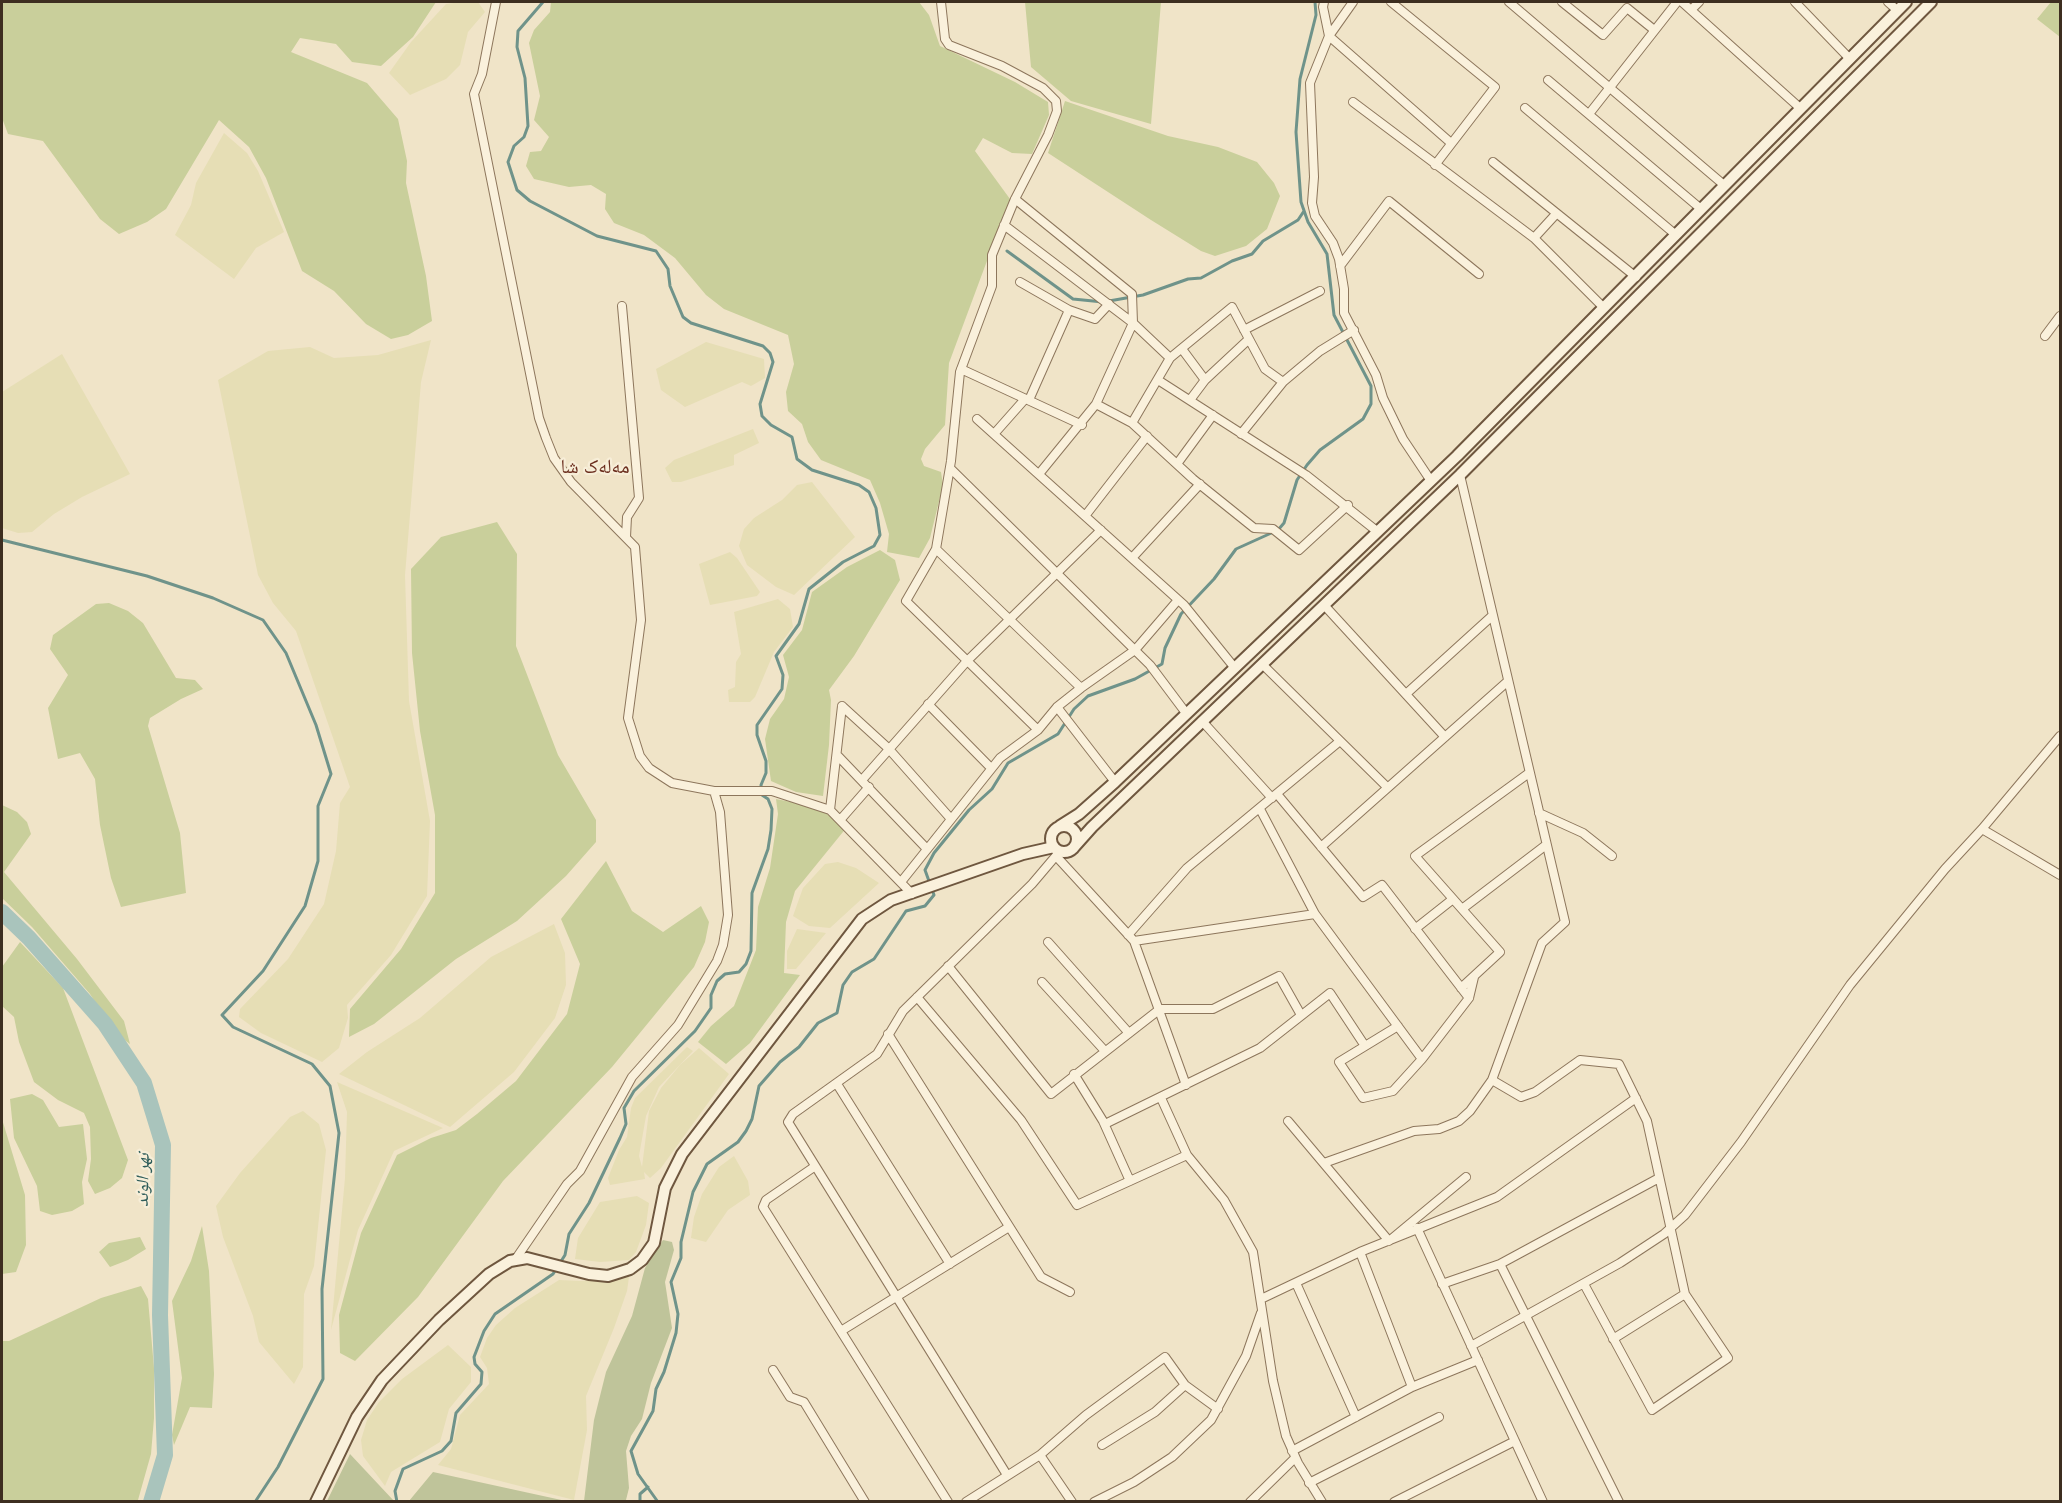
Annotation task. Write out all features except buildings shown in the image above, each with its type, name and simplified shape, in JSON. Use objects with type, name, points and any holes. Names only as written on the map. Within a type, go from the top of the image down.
[{"type":"main road","points":[[316,1502],[357,1417],[382,1380],[439,1320],[489,1274],[515,1260],[527,1258],[608,1276],[623,1273],[642,1260],[654,1242],[665,1188],[682,1154],[856,926],[876,908],[916,893],[1023,854],[1068,851],[1075,846],[1202,721],[1460,475],[1931,2]]},
{"type":"main road","points":[[1023,854],[1056,828],[1079,814],[1431,481],[1902,5],[1916,17]]},
{"type":"main road","points":[[1631,280],[1629,294],[1639,296]]},
{"type":"main road","points":[[1606,306],[1617,305],[1620,314]]},
{"type":"main road","points":[[1359,549],[1363,559],[1369,562]]},
{"type":"main road","points":[[1344,564],[1352,569],[1355,576]]},
{"type":"main road","points":[[1056,828],[1068,826],[1074,831],[1077,838],[1075,846]]},
{"type":"main road","points":[[1056,828],[1051,839],[1056,851]]},
{"type":"street","points":[[496,2],[482,74],[474,94],[539,418],[554,458],[571,482],[635,547],[641,620],[628,718],[640,756],[649,768],[672,783],[714,790],[772,791],[830,810],[901,882],[916,893]]},
{"type":"street","points":[[941,2],[945,39],[949,45],[1002,66],[1043,88],[1056,101],[1057,111],[1048,135],[1015,199],[992,255],[992,286],[961,369],[954,414],[950,468],[936,549],[906,602],[1038,730]]},
{"type":"street","points":[[1324,2],[1329,36],[1451,143]]},
{"type":"street","points":[[1353,2],[1329,36],[1310,83],[1314,177],[1312,203],[1315,216],[1333,243],[1340,266],[1344,313],[1403,439],[1431,481]]},
{"type":"street","points":[[1391,2],[1495,87],[1435,165]]},
{"type":"street","points":[[1509,2],[1724,185]]},
{"type":"street","points":[[1562,2],[1603,35],[1627,8],[1653,29]]},
{"type":"street","points":[[1589,114],[1653,29],[1679,2],[1692,10],[1800,108]]},
{"type":"street","points":[[1692,10],[1699,2]]},
{"type":"street","points":[[1795,2],[1850,58]]},
{"type":"street","points":[[1888,2],[1902,5]]},
{"type":"street","points":[[1548,80],[1701,210]]},
{"type":"street","points":[[1353,102],[1534,238],[1606,306]]},
{"type":"street","points":[[1525,108],[1676,235]]},
{"type":"street","points":[[1493,162],[1631,280]]},
{"type":"street","points":[[1015,199],[1131,294],[1133,305],[1133,323],[1096,404],[1082,425],[1039,474]]},
{"type":"street","points":[[1340,266],[1389,201],[1479,274]]},
{"type":"street","points":[[1534,238],[1556,214]]},
{"type":"street","points":[[1004,225],[1133,323],[1170,358]]},
{"type":"street","points":[[1020,282],[1069,310],[1095,319],[1109,304]]},
{"type":"street","points":[[1244,330],[1320,291]]},
{"type":"street","points":[[622,306],[639,498],[627,517],[626,537]]},
{"type":"street","points":[[1132,423],[1170,358],[1232,307],[1266,369],[1282,382]]},
{"type":"street","points":[[994,434],[1027,400],[1069,310]]},
{"type":"street","points":[[2045,336],[2061,316]]},
{"type":"street","points":[[1241,434],[1282,382],[1352,330]]},
{"type":"street","points":[[1190,400],[1205,380],[1249,339]]},
{"type":"street","points":[[1182,349],[1205,380]]},
{"type":"street","points":[[961,369],[1082,425]]},
{"type":"street","points":[[1158,380],[1298,469],[1348,505],[1378,531]]},
{"type":"street","points":[[1096,404],[1132,423],[1200,484],[1254,528],[1273,530],[1299,550],[1348,505]]},
{"type":"street","points":[[1177,464],[1213,415]]},
{"type":"street","points":[[977,419],[1181,602],[1234,667]]},
{"type":"street","points":[[1085,516],[1147,436]]},
{"type":"street","points":[[950,468],[1158,673],[1186,713]]},
{"type":"street","points":[[1324,1163],[1414,1131],[1439,1129],[1459,1121],[1492,1080],[1542,943],[1564,922],[1460,475]]},
{"type":"street","points":[[1132,558],[1200,484]]},
{"type":"street","points":[[862,780],[967,661],[1101,530]]},
{"type":"street","points":[[936,549],[1082,688]]},
{"type":"street","points":[[901,882],[1000,758],[1038,730],[1057,708],[1082,688],[1135,650],[1181,602]]},
{"type":"street","points":[[1324,605],[1445,737]]},
{"type":"street","points":[[1406,694],[1492,616]]},
{"type":"street","points":[[1262,664],[1387,787]]},
{"type":"street","points":[[1321,847],[1508,681]]},
{"type":"street","points":[[928,704],[991,768]]},
{"type":"street","points":[[830,810],[842,706],[888,748],[951,819]]},
{"type":"street","points":[[1057,708],[1073,724],[1114,782]]},
{"type":"street","points":[[1202,721],[1275,796],[1363,897],[1382,885],[1469,998]]},
{"type":"street","points":[[1471,1346],[1620,1263],[1685,1215],[1741,1142],[1850,985],[1945,869],[2061,736]]},
{"type":"street","points":[[1131,938],[1187,868],[1340,741]]},
{"type":"street","points":[[838,756],[927,849]]},
{"type":"street","points":[[1461,988],[1500,952],[1415,856],[1529,773]]},
{"type":"street","points":[[841,819],[869,787]]},
{"type":"street","points":[[515,1260],[567,1184],[580,1171],[632,1077],[678,1025],[717,961],[723,945],[728,915],[720,812],[714,790]]},
{"type":"street","points":[[1260,809],[1315,914],[1422,1059]]},
{"type":"street","points":[[1539,813],[1582,833],[1612,856]]},
{"type":"street","points":[[1982,829],[2061,875]]},
{"type":"street","points":[[1462,909],[1546,845]]},
{"type":"street","points":[[1007,1475],[788,1122],[793,1114],[872,1059],[881,1048],[897,1018],[1032,884],[1056,851],[1131,938],[1160,1009],[1161,1019],[1186,1085]]},
{"type":"street","points":[[1415,928],[1453,899]]},
{"type":"street","points":[[1131,938],[1315,914]]},
{"type":"street","points":[[1048,942],[1128,1032]]},
{"type":"street","points":[[948,966],[1051,1094],[1104,1050],[1160,1009],[1213,1008],[1279,976],[1301,1015]]},
{"type":"street","points":[[1398,1026],[1339,1062],[1363,1098],[1393,1091],[1422,1059],[1469,998],[1475,975]]},
{"type":"street","points":[[1042,982],[1104,1050]]},
{"type":"street","points":[[1105,1124],[1260,1047],[1330,993],[1365,1046]]},
{"type":"street","points":[[917,997],[1021,1120],[1077,1205],[1187,1155]]},
{"type":"street","points":[[888,1034],[1041,1277],[1070,1292]]},
{"type":"street","points":[[1492,1080],[1513,1095],[1528,1096],[1580,1060],[1619,1064],[1647,1121],[1685,1294],[1728,1358],[1652,1410],[1584,1284]]},
{"type":"street","points":[[1074,1074],[1105,1124],[1130,1181]]},
{"type":"street","points":[[837,1083],[950,1264]]},
{"type":"street","points":[[1161,1098],[1187,1155],[1224,1200],[1248,1241],[1256,1263],[1275,1390],[1294,1455],[1322,1502]]},
{"type":"street","points":[[1261,1299],[1360,1252],[1497,1197],[1636,1098]]},
{"type":"street","points":[[1288,1121],[1389,1241]]},
{"type":"street","points":[[814,1167],[766,1200],[763,1207],[948,1502]]},
{"type":"street","points":[[1389,1241],[1466,1177]]},
{"type":"street","points":[[1442,1284],[1500,1264],[1659,1178]]},
{"type":"street","points":[[841,1331],[1010,1227]]},
{"type":"street","points":[[1417,1228],[1543,1502]]},
{"type":"street","points":[[1360,1252],[1412,1388]]},
{"type":"street","points":[[1500,1264],[1619,1502]]},
{"type":"street","points":[[1296,1283],[1356,1417]]},
{"type":"street","points":[[1613,1339],[1685,1294]]},
{"type":"street","points":[[1094,1502],[1134,1482],[1172,1457],[1197,1435],[1218,1409],[1246,1356],[1262,1309]]},
{"type":"street","points":[[966,1502],[1040,1455],[1081,1422],[1086,1414],[1165,1357],[1185,1385],[1218,1409]]},
{"type":"street","points":[[1250,1502],[1294,1455],[1356,1417],[1412,1388],[1478,1360]]},
{"type":"street","points":[[772,1370],[790,1397],[804,1402],[865,1502]]},
{"type":"street","points":[[1102,1445],[1155,1412],[1185,1385]]},
{"type":"street","points":[[1309,1483],[1439,1417]]},
{"type":"street","points":[[1394,1502],[1515,1441]]},
{"type":"street","points":[[1040,1455],[1072,1502]]},
{"type":"shaded area","points":[[478,2],[485,12],[468,32],[460,65],[446,79],[410,95],[389,73],[411,42],[446,4]]},
{"type":"shaded area","points":[[224,133],[247,153],[258,171],[284,232],[256,248],[234,279],[175,235],[191,205],[196,183]]},
{"type":"shaded area","points":[[431,340],[421,382],[405,575],[409,701],[430,821],[427,896],[391,955],[347,1005],[348,1018],[339,1048],[322,1062],[261,1033],[239,1017],[240,1009],[288,959],[324,904],[336,851],[340,803],[350,787],[296,631],[273,603],[258,575],[218,380],[268,351],[310,347],[334,358],[378,355]]},
{"type":"shaded area","points":[[706,342],[764,359],[765,378],[751,386],[742,382],[685,407],[661,390],[656,369]]},
{"type":"shaded area","points":[[62,354],[130,474],[82,497],[54,514],[32,532],[18,533],[2,528],[2,392]]},
{"type":"shaded area","points":[[753,429],[759,443],[734,455],[734,465],[681,482],[672,482],[665,468],[674,460]]},
{"type":"shaded area","points":[[812,482],[855,537],[794,595],[776,587],[747,565],[739,546],[744,529],[754,518],[782,500],[797,485]]},
{"type":"shaded area","points":[[730,552],[737,558],[760,592],[757,596],[710,605],[699,564]]},
{"type":"shaded area","points":[[778,599],[790,609],[793,627],[774,652],[755,697],[750,702],[729,702],[728,690],[735,687],[736,662],[741,654],[734,612]]},
{"type":"shaded area","points":[[838,862],[856,868],[879,883],[830,928],[809,926],[793,916],[803,888],[825,864]]},
{"type":"shaded area","points":[[554,924],[565,953],[566,985],[555,1018],[514,1072],[450,1127],[339,1074],[367,1052],[420,1018],[491,957]]},
{"type":"shaded area","points":[[797,929],[826,933],[796,969],[787,969],[787,951]]},
{"type":"shaded area","points":[[687,1047],[693,1051],[659,1087],[646,1116],[639,1156],[642,1167],[649,1111],[661,1088],[680,1065],[699,1048],[729,1074],[661,1168],[650,1178],[644,1172],[645,1179],[610,1185],[608,1178],[627,1137],[631,1108],[635,1098]]},
{"type":"shaded area","points":[[337,1082],[443,1128],[394,1151],[358,1230],[331,1330],[345,1178],[347,1112]]},
{"type":"shaded area","points":[[303,1111],[319,1124],[326,1150],[314,1266],[304,1294],[303,1367],[294,1384],[259,1342],[253,1316],[223,1237],[216,1206],[240,1173],[290,1117]]},
{"type":"shaded area","points":[[734,1156],[748,1181],[750,1195],[728,1210],[706,1242],[691,1238],[694,1217],[702,1194],[719,1167]]},
{"type":"shaded area","points":[[637,1196],[649,1203],[646,1225],[636,1252],[629,1260],[600,1262],[575,1259],[578,1238],[600,1202]]},
{"type":"shaded area","points":[[629,1277],[627,1291],[614,1328],[586,1396],[587,1430],[574,1500],[438,1465],[451,1449],[460,1415],[489,1384],[487,1368],[480,1357],[487,1338],[496,1325],[515,1308],[559,1280],[581,1281]]},
{"type":"shaded area","points":[[448,1345],[471,1367],[471,1382],[449,1409],[440,1442],[391,1472],[385,1486],[363,1456],[361,1440],[367,1420],[379,1402],[402,1379]]},
{"type":"green space","points":[[2,2],[436,2],[413,37],[381,66],[352,62],[336,44],[300,38],[291,52],[367,83],[398,119],[407,161],[406,183],[426,276],[432,321],[408,335],[391,339],[366,324],[334,291],[302,271],[266,178],[249,147],[219,120],[166,209],[147,222],[119,234],[100,219],[43,141],[8,134],[2,118]]},
{"type":"green space","points":[[551,2],[919,2],[929,15],[940,46],[1015,82],[1048,102],[1049,115],[1032,154],[1012,153],[983,138],[975,151],[1010,199],[949,363],[945,425],[925,449],[921,459],[924,466],[941,472],[943,485],[930,538],[919,558],[887,552],[889,534],[870,480],[821,460],[808,442],[802,424],[788,411],[786,392],[794,364],[788,335],[724,309],[706,295],[675,258],[644,235],[614,223],[605,209],[606,194],[591,185],[569,187],[534,179],[526,166],[530,152],[541,151],[549,137],[534,120],[540,96],[529,43],[534,30],[550,12]]},
{"type":"green space","points":[[1025,2],[1161,2],[1151,124],[1071,101],[1031,67]]},
{"type":"green space","points":[[2051,2],[2060,2],[2060,37],[2037,19]]},
{"type":"green space","points":[[1065,101],[1168,136],[1218,147],[1257,162],[1274,183],[1280,196],[1267,229],[1246,246],[1215,256],[1201,251],[1151,220],[1048,153]]},
{"type":"green space","points":[[497,522],[517,554],[516,646],[558,755],[596,820],[596,842],[566,876],[517,921],[456,959],[374,1024],[349,1037],[350,1009],[401,949],[435,893],[435,815],[420,731],[412,653],[411,569],[441,537]]},
{"type":"green space","points":[[880,550],[895,560],[900,580],[854,656],[829,690],[831,700],[829,745],[823,796],[796,792],[771,781],[765,739],[770,719],[784,699],[789,677],[783,655],[802,630],[812,592],[847,567]]},
{"type":"green space","points":[[109,603],[128,611],[143,623],[176,678],[195,680],[203,689],[150,718],[148,726],[180,833],[186,893],[121,907],[111,878],[100,825],[95,779],[80,753],[58,759],[48,708],[68,675],[50,649],[53,635],[96,604]]},
{"type":"green space","points":[[776,799],[816,807],[847,827],[795,891],[786,922],[784,973],[800,975],[750,1043],[726,1064],[698,1042],[711,1026],[734,1006],[756,950],[758,907],[770,868],[778,814]]},
{"type":"green space","points":[[2,805],[17,812],[27,822],[31,834],[4,872],[77,959],[124,1021],[130,1044],[115,1033],[90,994],[32,927],[2,898]]},
{"type":"green space","points":[[606,861],[632,911],[663,932],[701,906],[709,922],[705,942],[694,967],[612,1067],[503,1181],[418,1297],[355,1361],[340,1353],[339,1315],[361,1233],[397,1155],[431,1138],[456,1130],[477,1114],[516,1081],[567,1014],[580,964],[561,919]]},
{"type":"green space","points":[[20,942],[63,988],[128,1160],[122,1178],[110,1188],[95,1194],[88,1181],[91,1159],[90,1127],[84,1113],[58,1100],[34,1082],[19,1042],[14,1017],[2,1006],[2,967]]},
{"type":"green space","points":[[32,1094],[43,1100],[59,1127],[83,1124],[87,1159],[82,1182],[84,1204],[72,1211],[52,1215],[40,1211],[37,1186],[14,1138],[10,1099]]},
{"type":"green space","points":[[2,1119],[25,1195],[26,1245],[16,1272],[2,1274]]},
{"type":"green space","points":[[202,1226],[209,1271],[214,1374],[212,1408],[190,1407],[174,1445],[172,1435],[182,1378],[172,1301],[191,1261]]},
{"type":"green space","points":[[140,1237],[146,1249],[110,1267],[99,1252],[109,1243]]},
{"type":"green space","points":[[663,1240],[672,1242],[674,1250],[665,1282],[672,1328],[651,1383],[642,1419],[631,1436],[626,1451],[629,1488],[626,1500],[584,1501],[594,1420],[606,1372],[632,1316],[645,1268]]},
{"type":"green space","points":[[141,1286],[148,1299],[154,1368],[154,1418],[151,1454],[138,1500],[2,1501],[2,1341],[9,1341],[101,1298]]},
{"type":"green space","points":[[350,1454],[394,1501],[327,1501]]},
{"type":"green space","points":[[433,1472],[566,1501],[409,1501]]},
{"type":"waterway","points":[[397,1502],[395,1491],[403,1469],[442,1451],[451,1441],[456,1413],[481,1384],[482,1372],[475,1364],[474,1357],[484,1331],[495,1314],[553,1274],[565,1255],[569,1234],[589,1203],[626,1124],[624,1108],[634,1091],[695,1031],[711,1008],[711,995],[717,981],[725,974],[739,972],[746,964],[751,951],[752,893],[768,849],[772,809],[768,799],[762,795],[761,785],[766,773],[766,761],[757,735],[757,725],[782,689],[783,675],[776,656],[799,624],[809,589],[843,562],[874,546],[880,535],[876,508],[869,492],[859,485],[812,470],[797,459],[792,437],[771,425],[762,416],[760,404],[773,362],[770,353],[763,346],[691,323],[683,317],[670,286],[668,269],[656,251],[597,236],[530,201],[517,190],[508,162],[514,146],[524,137],[528,126],[525,78],[517,47],[518,31],[543,2]]},
{"type":"waterway","points":[[658,1502],[638,1474],[631,1451],[653,1411],[656,1389],[664,1372],[676,1333],[678,1314],[671,1282],[681,1258],[681,1242],[693,1192],[707,1164],[738,1142],[746,1131],[752,1119],[759,1086],[780,1062],[799,1047],[818,1023],[837,1013],[843,985],[852,972],[874,959],[906,911],[925,906],[934,895],[925,870],[934,853],[969,810],[992,789],[1008,763],[1058,734],[1074,709],[1088,696],[1135,679],[1162,664],[1165,648],[1181,614],[1214,579],[1236,549],[1278,530],[1284,523],[1297,480],[1307,465],[1320,450],[1363,419],[1371,404],[1371,386],[1334,315],[1327,254],[1308,222],[1301,202],[1296,132],[1300,79],[1316,15],[1315,2]]},
{"type":"waterway","points":[[1109,301],[1143,295],[1188,279],[1201,278],[1232,261],[1252,254],[1263,241],[1298,220],[1304,211]]},
{"type":"waterway","points":[[1007,251],[1073,299],[1103,302]]},
{"type":"waterway","points":[[2,540],[147,576],[213,598],[263,620],[286,653],[316,725],[331,774],[318,806],[318,861],[305,906],[263,971],[222,1015],[233,1027],[312,1064],[330,1086],[339,1133],[322,1289],[323,1379],[278,1467],[255,1502]]},
{"type":"waterway","name":"نهر الوند","points":[[2,912],[29,938],[105,1024],[144,1083],[163,1145],[160,1315],[165,1455],[151,1502]]},
{"type":"waterway","points":[[640,1502],[640,1494],[648,1487]]},
{"type":"district","name":"مەلەک شا","points":[[595,467]]}]
